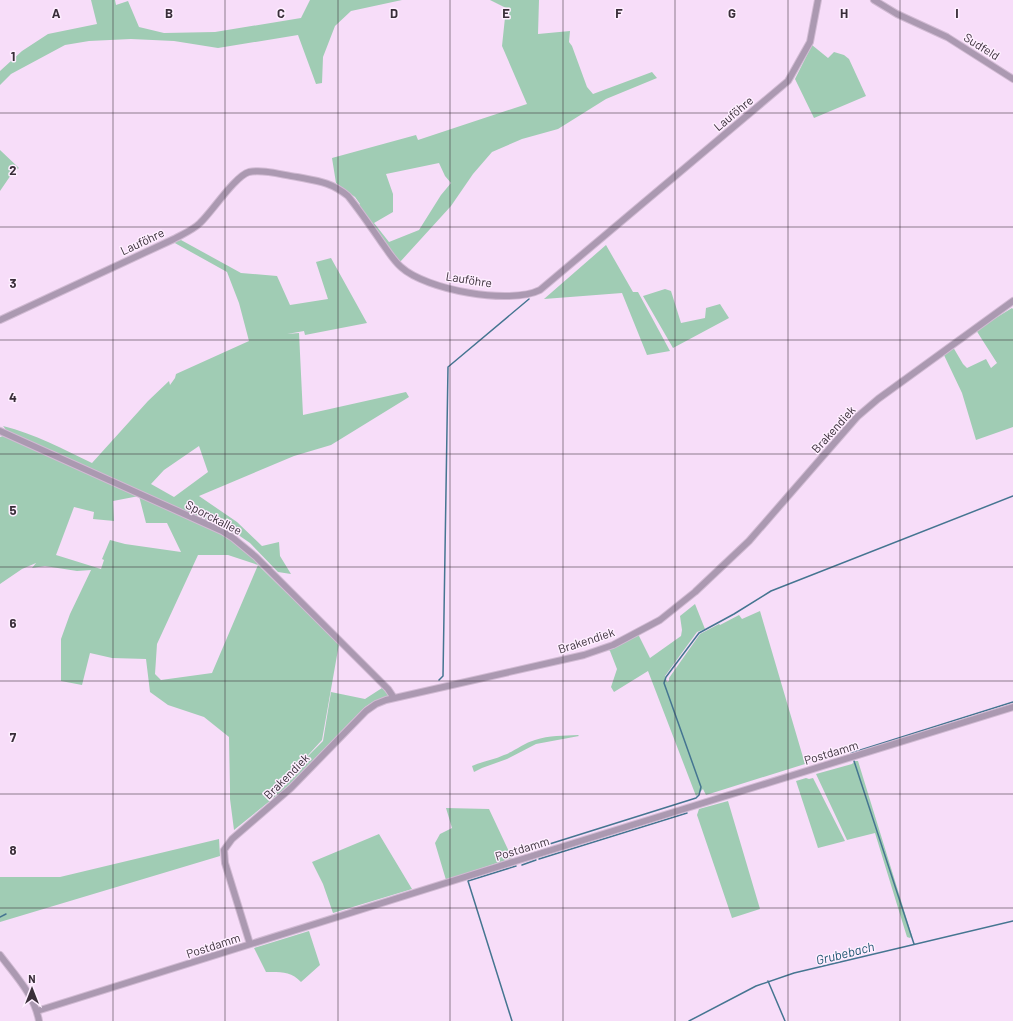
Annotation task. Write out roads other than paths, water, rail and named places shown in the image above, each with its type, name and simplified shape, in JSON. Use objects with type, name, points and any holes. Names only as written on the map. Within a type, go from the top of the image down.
[{"type":"street","name":"Lauföhre","points":[[0,320],[174,239],[194,228],[203,220],[239,178],[247,173],[259,171],[323,182],[338,188],[348,196],[396,262],[407,272],[420,278],[455,290],[472,293],[516,295],[531,294],[540,290],[788,81],[810,42],[818,0]]},
{"type":"street","name":"Sudfeld","points":[[874,0],[897,14],[947,37],[1013,79]]},
{"type":"street","name":"Brakendiek","points":[[250,944],[224,863],[224,850],[227,844],[291,788],[366,711],[376,704],[394,698],[584,655],[613,645],[660,620],[695,592],[749,541],[857,417],[878,399],[1013,301]]},
{"type":"street","name":"Sporckallee","points":[[0,431],[200,521],[233,538],[256,557],[388,688],[394,698]]},
{"type":"street","name":"Postdamm","points":[[38,1011],[1013,706]]},
{"type":"street","points":[[0,955],[33,1000],[38,1011],[39,1021]]},
{"type":"waterway","points":[[439,680],[443,676],[448,367],[529,299]]},
{"type":"waterway","points":[[524,852],[696,798],[699,795],[701,787],[664,683],[666,677],[699,633],[734,614],[771,591],[1013,496]]},
{"type":"waterway","points":[[851,753],[1013,702]]},
{"type":"waterway","points":[[854,761],[914,944]]},
{"type":"waterway","points":[[539,859],[687,813]]},
{"type":"waterway","points":[[522,865],[536,860]]},
{"type":"waterway","points":[[512,1021],[468,881],[516,866]]},
{"type":"waterway","points":[[0,917],[6,914]]},
{"type":"waterway","name":"Grubebach","points":[[689,1021],[756,986],[794,973],[1013,921]]},
{"type":"waterway","points":[[768,981],[785,1021]]}]
